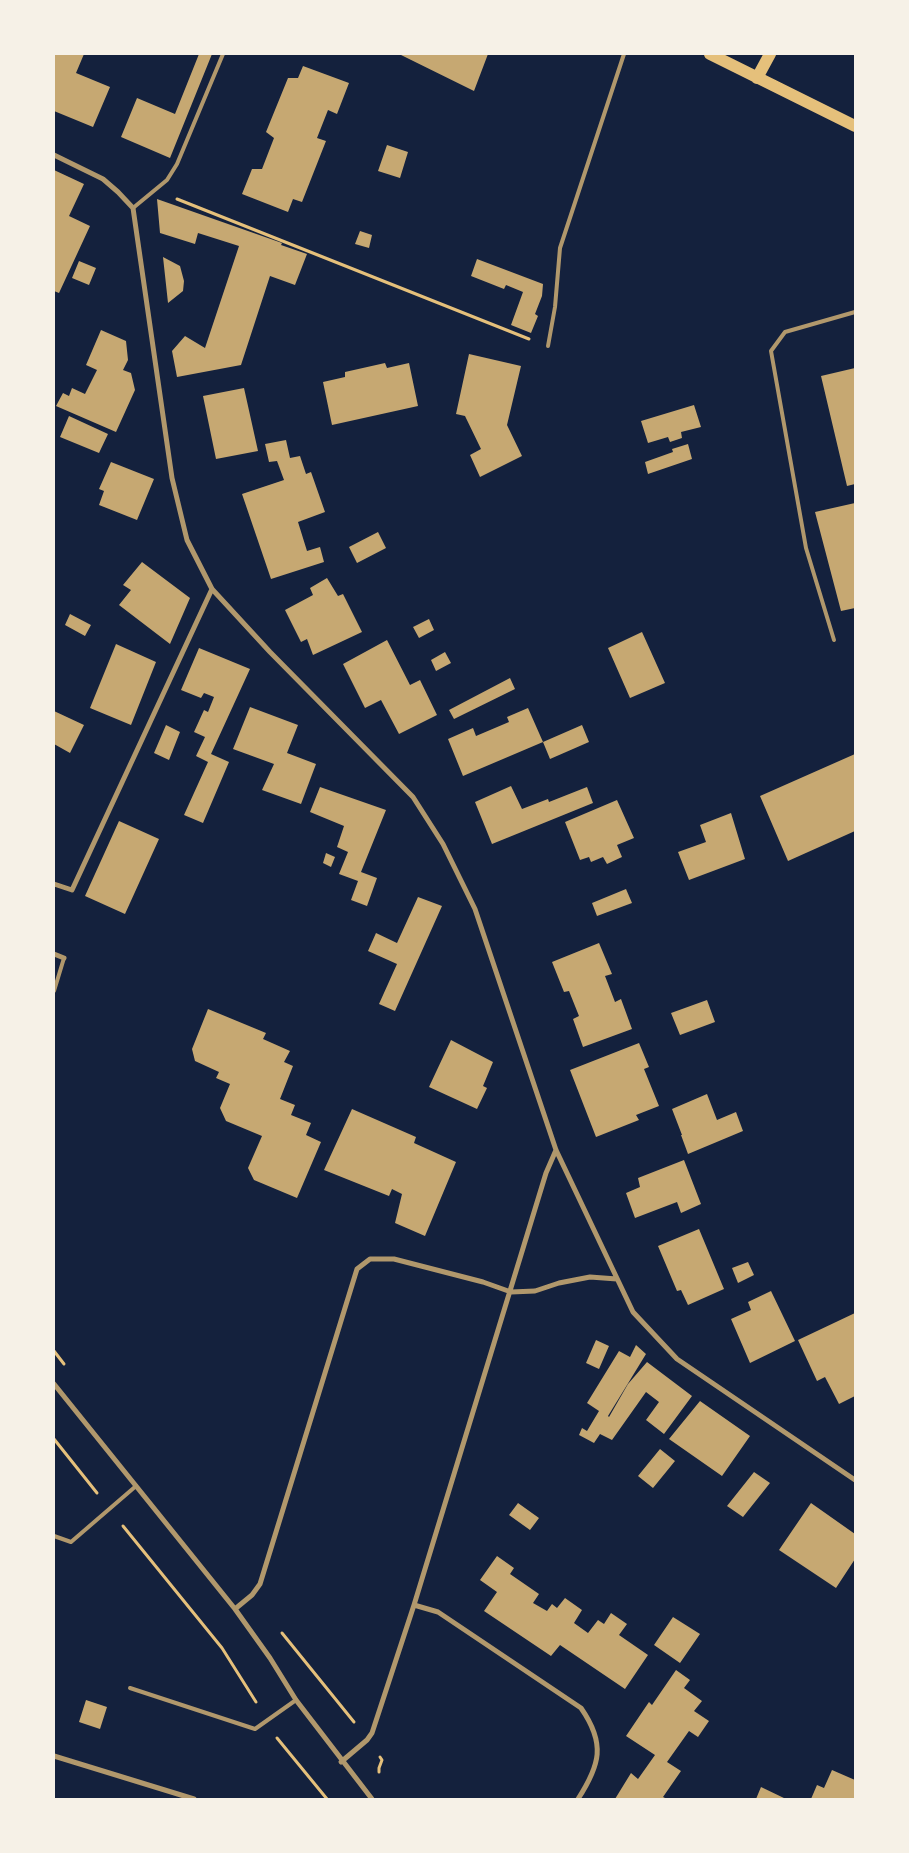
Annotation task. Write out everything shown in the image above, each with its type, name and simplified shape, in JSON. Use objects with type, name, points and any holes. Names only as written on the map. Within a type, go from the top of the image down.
[{"type":"main road","points":[[710,54],[855,126]]},
{"type":"main road","points":[[757,78],[770,54]]},
{"type":"street","points":[[54,155],[103,179],[133,208],[172,478],[187,540],[212,589],[270,652],[413,797],[443,844],[475,909],[556,1150],[633,1312],[677,1359],[855,1480]]},
{"type":"street","points":[[54,884],[72,890],[212,589]]},
{"type":"street","points":[[54,954],[64,958]]},
{"type":"street","points":[[342,1762],[367,1740],[372,1733],[414,1605],[546,1173],[556,1150]]},
{"type":"street","points":[[235,1609],[252,1595],[260,1584],[357,1269],[370,1259],[394,1258],[483,1282],[511,1292],[535,1291],[590,1276],[618,1279]]},
{"type":"street","points":[[54,1384],[235,1609],[270,1658],[296,1700],[372,1799]]},
{"type":"street","points":[[414,1605],[438,1612],[581,1708],[596,1734],[599,1751],[590,1781],[578,1799]]},
{"type":"street","points":[[54,1756],[194,1799]]},
{"type":"lane","points":[[133,208],[167,180],[177,164],[223,54]]},
{"type":"lane","points":[[548,346],[555,307],[560,248],[624,54]]},
{"type":"lane","points":[[834,640],[806,548],[770,351],[786,332],[855,312]]},
{"type":"lane","points":[[54,991],[64,958]]},
{"type":"lane","points":[[54,1536],[71,1542],[136,1486]]},
{"type":"lane","points":[[130,1688],[255,1729],[296,1700]]},
{"type":"path","points":[[153,190],[548,346]]},
{"type":"path","points":[[54,1439],[222,1648],[250,1691],[271,1730],[327,1799]]},
{"type":"building","points":[[54,54],[84,54],[76,73],[110,87],[93,127],[54,111]]},
{"type":"building","points":[[199,54],[212,54],[170,158],[121,137],[137,98],[175,114]]},
{"type":"building","points":[[399,54],[488,54],[474,91]]},
{"type":"building","points":[[303,66],[349,83],[337,114],[328,110],[317,138],[326,141],[302,202],[293,199],[288,212],[242,194],[252,169],[262,169],[274,138],[266,132],[288,78],[298,78]]},
{"type":"building","points":[[387,145],[408,152],[400,178],[378,171]]},
{"type":"building","points":[[54,170],[84,184],[69,216],[90,226],[59,293],[54,291]]},
{"type":"building","points":[[157,199],[282,243],[281,245],[307,254],[295,285],[270,276],[241,365],[177,377],[172,351],[185,336],[205,348],[239,246],[198,233],[195,244],[160,233]]},
{"type":"building","points":[[360,231],[372,235],[369,248],[355,244]]},
{"type":"building","points":[[163,257],[180,266],[184,281],[183,291],[168,303]]},
{"type":"building","points":[[477,259],[543,284],[542,296],[535,314],[538,316],[531,333],[511,325],[523,292],[506,285],[504,289],[471,276]]},
{"type":"building","points":[[79,261],[96,268],[89,285],[72,278]]},
{"type":"building","points":[[101,330],[126,341],[128,360],[123,370],[131,373],[135,390],[116,432],[56,406],[63,393],[69,396],[72,388],[85,394],[97,370],[86,365]]},
{"type":"building","points":[[469,354],[521,366],[507,425],[522,456],[480,477],[470,455],[481,449],[465,416],[456,414]]},
{"type":"building","points":[[385,363],[387,368],[409,363],[418,406],[332,425],[323,382],[345,377],[345,372]]},
{"type":"building","points":[[855,368],[855,484],[847,486],[821,376]]},
{"type":"building","points":[[244,388],[258,451],[216,459],[203,396]]},
{"type":"building","points":[[694,405],[701,427],[681,432],[682,438],[670,442],[668,437],[648,443],[641,421]]},
{"type":"building","points":[[69,416],[108,434],[99,453],[60,437]]},
{"type":"building","points":[[286,440],[290,458],[300,456],[306,474],[311,472],[325,512],[298,522],[307,551],[320,547],[324,562],[271,579],[242,494],[284,480],[277,461],[269,462],[265,444]]},
{"type":"building","points":[[688,444],[692,459],[648,474],[645,462],[673,452],[672,449]]},
{"type":"building","points":[[111,462],[154,479],[137,520],[99,505],[104,491],[99,489]]},
{"type":"building","points":[[855,503],[855,608],[841,611],[815,512]]},
{"type":"building","points":[[378,532],[386,548],[357,563],[349,547]]},
{"type":"building","points":[[142,562],[190,598],[170,644],[119,605],[131,590],[123,585]]},
{"type":"building","points":[[327,578],[338,596],[343,594],[362,632],[313,655],[307,639],[301,642],[285,610],[313,595],[310,588]]},
{"type":"building","points":[[70,614],[91,625],[85,636],[65,625]]},
{"type":"building","points":[[429,619],[434,630],[419,638],[413,627]]},
{"type":"building","points":[[642,632],[665,683],[630,698],[608,648]]},
{"type":"building","points":[[387,640],[410,685],[420,680],[437,715],[399,734],[381,700],[365,708],[343,664]]},
{"type":"building","points":[[116,644],[156,662],[131,725],[90,708]]},
{"type":"building","points":[[199,648],[250,669],[211,754],[229,762],[203,823],[184,815],[208,762],[196,756],[205,737],[194,732],[204,710],[208,712],[214,697],[204,693],[201,698],[181,690]]},
{"type":"building","points":[[445,652],[451,663],[436,671],[431,660]]},
{"type":"building","points":[[510,678],[515,689],[454,719],[449,710]]},
{"type":"building","points":[[250,707],[298,725],[287,753],[316,764],[301,804],[262,790],[274,764],[233,749]]},
{"type":"building","points":[[528,708],[543,742],[463,776],[448,739],[473,728],[476,736],[509,722],[507,717]]},
{"type":"building","points":[[54,711],[84,725],[70,753],[54,744]]},
{"type":"building","points":[[166,725],[180,732],[169,760],[154,753]]},
{"type":"building","points":[[582,725],[589,742],[550,759],[543,742]]},
{"type":"building","points":[[855,754],[855,831],[788,861],[760,796]]},
{"type":"building","points":[[511,786],[522,809],[548,799],[549,802],[587,787],[593,803],[492,844],[475,802]]},
{"type":"building","points":[[320,787],[386,810],[361,872],[377,878],[367,906],[351,900],[358,881],[339,874],[348,852],[337,847],[344,826],[310,812]]},
{"type":"building","points":[[617,800],[634,838],[617,845],[622,857],[607,864],[603,857],[591,862],[589,857],[580,860],[565,822]]},
{"type":"building","points":[[731,813],[745,859],[689,880],[678,852],[706,842],[700,825]]},
{"type":"building","points":[[119,821],[159,839],[125,914],[85,896]]},
{"type":"building","points":[[326,853],[335,857],[331,867],[323,863]]},
{"type":"building","points":[[626,889],[632,903],[597,916],[592,903]]},
{"type":"building","points":[[418,897],[442,906],[395,1011],[379,1004],[397,964],[368,951],[376,933],[397,943]]},
{"type":"building","points":[[599,943],[612,974],[605,976],[615,1002],[621,999],[632,1029],[583,1047],[573,1019],[579,1016],[569,991],[564,992],[552,962]]},
{"type":"building","points":[[707,1000],[715,1022],[680,1035],[671,1013]]},
{"type":"building","points":[[208,1009],[266,1033],[263,1039],[290,1051],[284,1062],[293,1066],[280,1099],[295,1105],[291,1115],[311,1123],[306,1135],[321,1142],[297,1198],[254,1180],[248,1168],[262,1136],[226,1121],[220,1108],[230,1084],[216,1078],[219,1072],[195,1061],[192,1049]]},
{"type":"building","points":[[451,1040],[493,1062],[483,1086],[487,1088],[477,1109],[429,1087]]},
{"type":"building","points":[[639,1043],[649,1067],[644,1069],[659,1106],[636,1115],[639,1120],[596,1137],[570,1070]]},
{"type":"building","points":[[707,1094],[717,1120],[736,1112],[743,1131],[688,1154],[672,1109]]},
{"type":"building","points":[[352,1109],[416,1137],[414,1143],[456,1162],[425,1236],[395,1223],[402,1194],[392,1189],[389,1196],[324,1170]]},
{"type":"building","points":[[684,1160],[701,1204],[681,1213],[677,1202],[635,1218],[626,1193],[640,1187],[638,1178]]},
{"type":"building","points":[[699,1229],[724,1289],[688,1305],[681,1290],[677,1291],[658,1246]]},
{"type":"building","points":[[748,1262],[754,1275],[738,1283],[732,1268]]},
{"type":"building","points":[[771,1291],[795,1341],[750,1363],[731,1319],[751,1310],[748,1302]]},
{"type":"building","points":[[855,1313],[855,1396],[839,1404],[825,1377],[817,1381],[798,1340]]},
{"type":"building","points":[[596,1340],[609,1346],[599,1369],[586,1363]]},
{"type":"building","points":[[636,1345],[646,1354],[608,1416],[609,1417],[628,1384],[647,1362],[692,1396],[664,1434],[646,1420],[659,1402],[646,1392],[612,1440],[600,1434],[594,1443],[579,1435],[582,1428],[587,1431],[599,1411],[587,1403],[619,1351],[630,1357]]},
{"type":"building","points":[[700,1401],[750,1436],[722,1476],[669,1439]]},
{"type":"building","points":[[660,1449],[675,1461],[653,1488],[638,1476]]},
{"type":"building","points":[[754,1472],[770,1483],[743,1517],[727,1506]]},
{"type":"building","points":[[518,1503],[539,1518],[530,1530],[509,1515]]},
{"type":"building","points":[[811,1503],[855,1534],[855,1559],[836,1588],[779,1550]]},
{"type":"building","points":[[497,1556],[514,1568],[510,1574],[539,1594],[533,1603],[547,1611],[552,1604],[557,1608],[565,1598],[582,1610],[574,1623],[588,1633],[598,1620],[604,1624],[611,1613],[627,1624],[619,1635],[648,1655],[625,1689],[560,1645],[551,1656],[484,1611],[497,1592],[480,1580]]},
{"type":"building","points":[[673,1617],[700,1634],[680,1663],[654,1645]]},
{"type":"building","points":[[676,1670],[690,1680],[684,1688],[702,1701],[694,1711],[709,1721],[698,1737],[689,1731],[667,1762],[681,1771],[663,1797],[667,1799],[615,1799],[631,1773],[638,1779],[655,1755],[626,1736],[649,1702],[652,1705]]},
{"type":"building","points":[[86,1700],[107,1707],[100,1729],[79,1722]]},
{"type":"building","points":[[832,1770],[855,1780],[855,1799],[811,1799],[817,1785],[824,1788]]},
{"type":"building","points":[[761,1787],[786,1799],[756,1799]]}]
